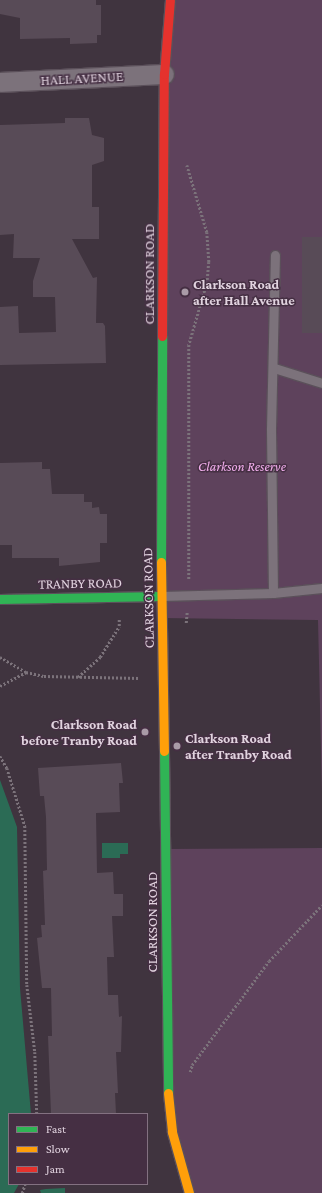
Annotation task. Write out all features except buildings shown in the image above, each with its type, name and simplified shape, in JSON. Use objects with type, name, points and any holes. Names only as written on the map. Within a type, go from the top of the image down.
[{"type":"street","name":"CLARKSON ROAD","points":[[170,0],[164,74],[161,596],[166,849],[166,1077],[172,1132],[189,1193]]},
{"type":"street","name":"HALL AVENUE","points":[[0,82],[164,74]]},
{"type":"street","name":"TRANBY ROAD","points":[[0,599],[161,596]]},
{"type":"lane","points":[[273,593],[271,429],[274,368],[275,255]]},
{"type":"lane","points":[[274,368],[322,383]]},
{"type":"lane","points":[[161,596],[273,593],[322,588]]},
{"type":"path","points":[[186,161],[207,232],[209,262],[207,283],[189,345],[188,595],[186,624]]},
{"type":"path","points":[[78,677],[100,657],[119,626],[121,597]]},
{"type":"path","points":[[0,657],[26,672],[44,676],[163,678]]},
{"type":"path","points":[[0,686],[26,672]]},
{"type":"path","points":[[0,756],[7,768],[25,826],[27,985],[35,1052],[37,1113]]},
{"type":"path","points":[[187,1079],[192,1065],[269,961],[322,905]]},
{"type":"green space","name":"Clarkson Reserve","points":[[170,0],[322,0],[322,793],[318,620],[162,618]]},
{"type":"green space","points":[[322,848],[322,1193],[192,1193],[175,1131],[166,849]]},
{"type":"shaded area","points":[[0,780],[17,827],[20,988],[31,1113],[8,1113],[8,1185],[18,1185],[14,1193],[0,1193]]},
{"type":"shaded area","points":[[102,843],[128,843],[128,854],[120,854],[120,858],[102,858]]},
{"type":"shaded area","points":[[65,1188],[65,1193],[41,1193],[40,1190],[46,1189]]},
{"type":"traffic: fast","points":[[161,562],[162,336]]},
{"type":"traffic: fast","points":[[0,599],[161,596]]},
{"type":"traffic: fast","points":[[164,751],[168,1093]]},
{"type":"traffic: slow","points":[[161,562],[164,751]]},
{"type":"traffic: slow","points":[[168,1093],[172,1132],[189,1193]]},
{"type":"traffic: jam","points":[[162,336],[164,74],[170,0]]},
{"type":"place","name":"Clarkson Road after Hall Avenue","points":[[185,292]]},
{"type":"place","name":"Clarkson Road before Tranby Road","points":[[145,732]]},
{"type":"place","name":"Clarkson Road after Tranby Road","points":[[177,746]]}]
